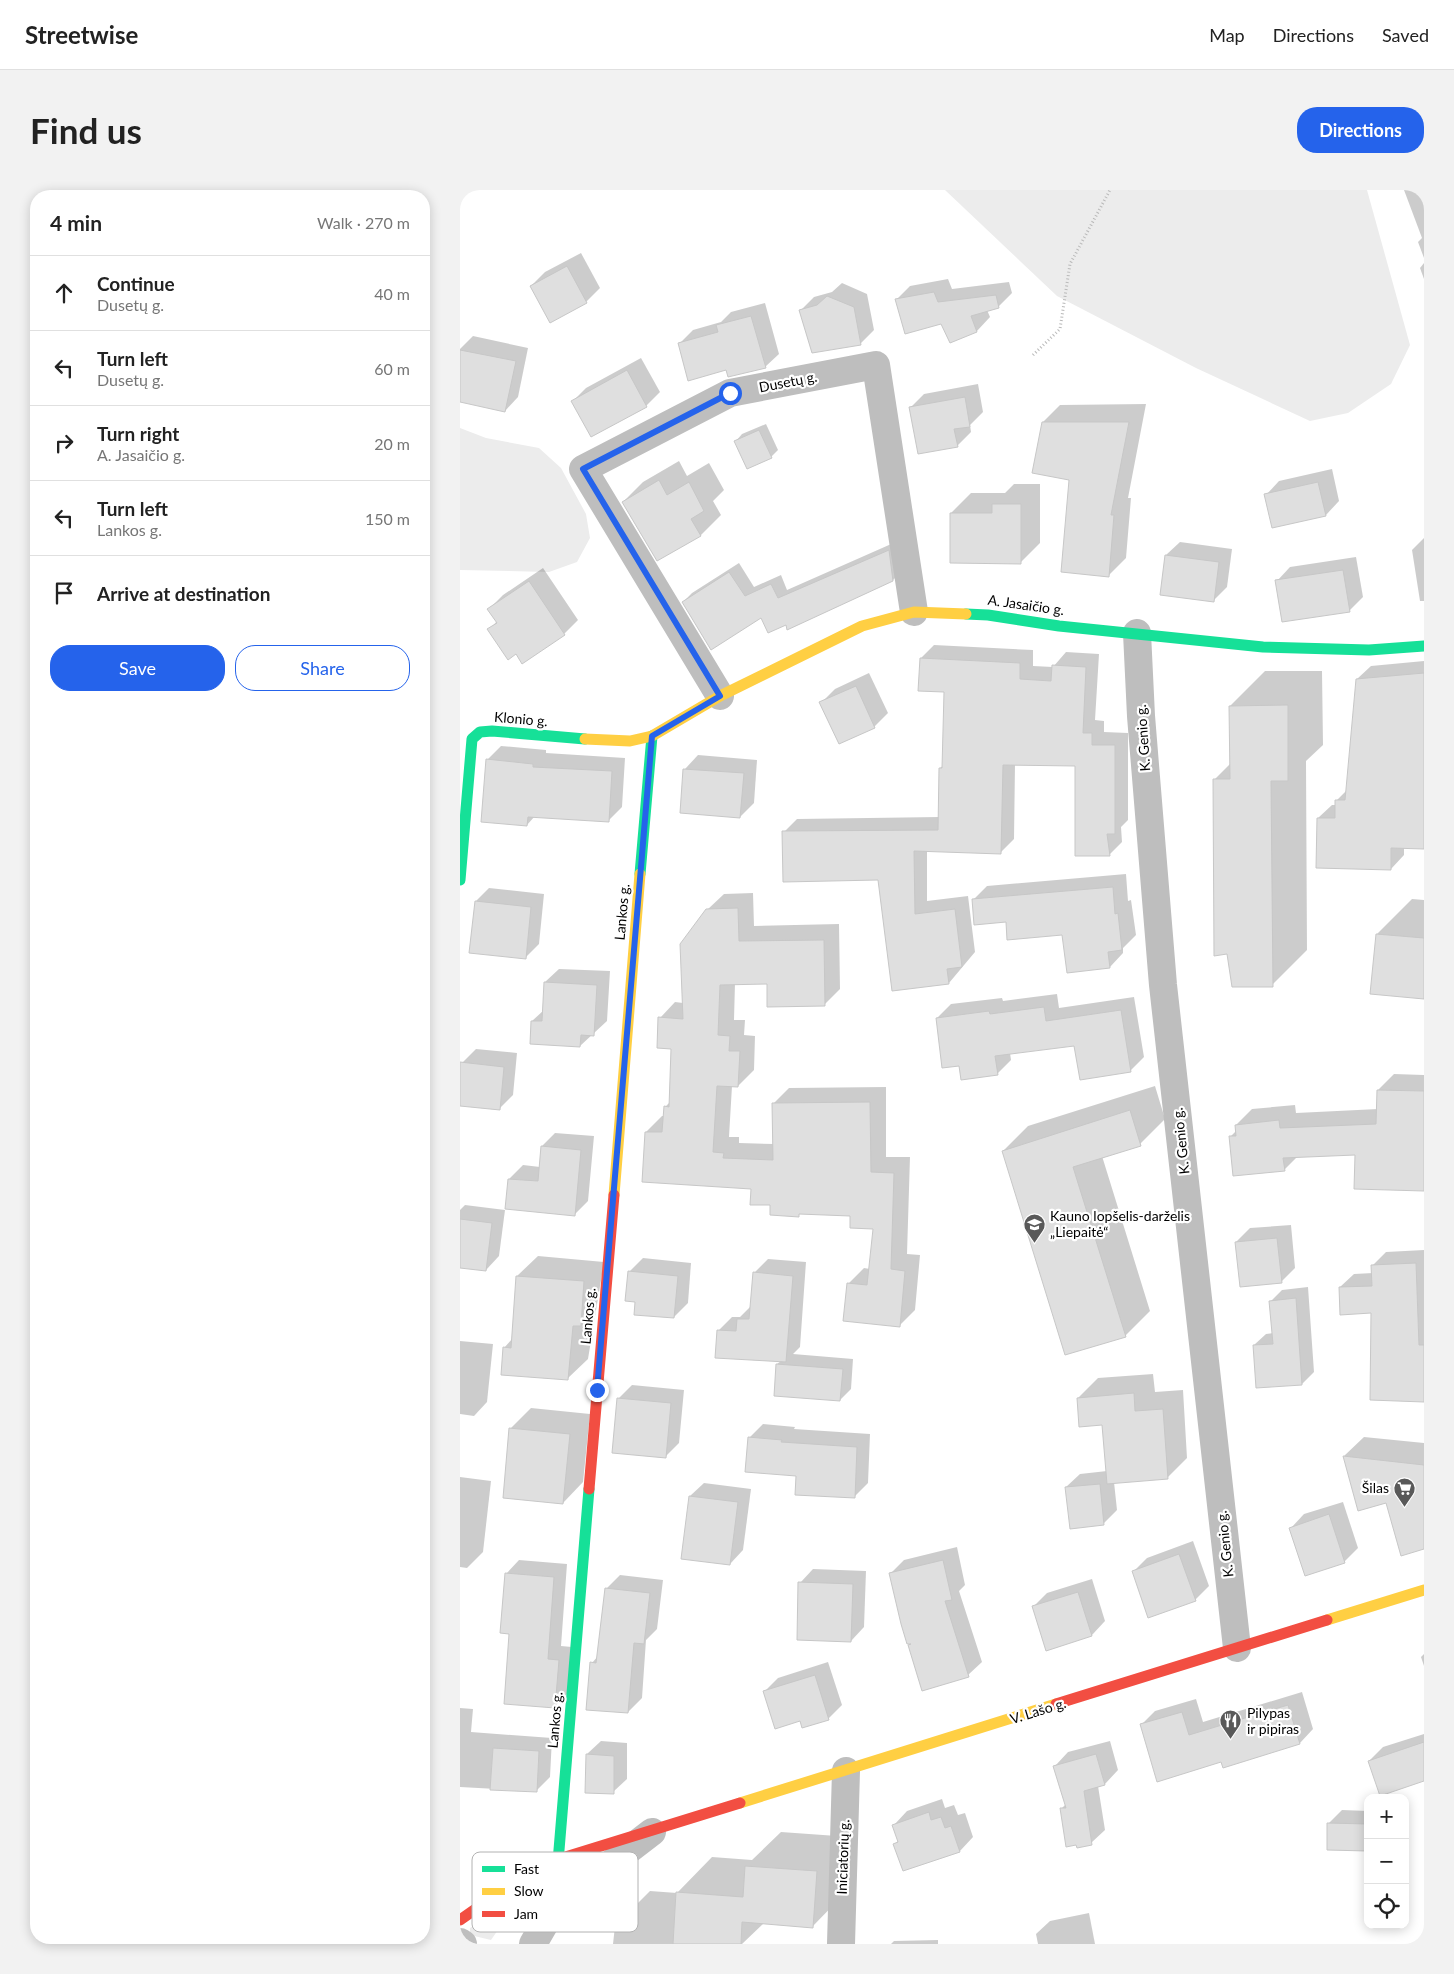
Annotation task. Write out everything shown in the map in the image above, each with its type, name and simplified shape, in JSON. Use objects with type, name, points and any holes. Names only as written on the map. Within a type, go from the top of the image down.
[{"type":"street","name":"Dusetų g.","points":[[720,696],[583,469],[730,393],[876,365],[914,612]]},
{"type":"street","name":"A. Jasaičio g.","points":[[652,736],[720,696],[862,626],[914,612],[988,615],[1059,626],[1263,647],[1369,650],[1424,646]]},
{"type":"street","name":"K. Genio g.","points":[[1138,633],[1141,716],[1163,985],[1237,1648]]},
{"type":"street","name":"Klonio g.","points":[[460,880],[472,739],[480,732],[492,731],[603,742],[652,736]]},
{"type":"street","name":"Lankos g.","points":[[560,1852],[652,736]]},
{"type":"street","name":"V. Lašo g.","points":[[583,1852],[1424,1590]]},
{"type":"street","name":"Iniciatorių g.","points":[[841,1944],[846,1771]]},
{"type":"street","name":"V. Lašo g.","points":[[626,1852],[652,1832]]},
{"type":"street","name":"V. Lašo g.","points":[[460,1920],[472,1912]]},
{"type":"street","name":"V. Lašo g.","points":[[533,1944],[540,1932]]},
{"type":"street","points":[[460,1942],[464,1944]]},
{"type":"path","points":[[1033,355],[1060,329],[1070,264],[1110,190]]},
{"type":"shaded area","points":[[945,190],[1367,190],[1410,345],[1391,384],[1348,413],[1310,421],[1196,368],[1057,296]]},
{"type":"shaded area","points":[[460,428],[486,438],[539,448],[561,468],[586,514],[590,538],[577,562],[549,572],[460,570]]},
{"type":"shaded area","points":[[472,1927],[472,1932],[497,1932],[491,1940],[470,1935],[470,1928]]},
{"type":"building","points":[[567,266],[587,303],[550,323],[530,286]]},
{"type":"building","points":[[934,292],[938,302],[996,295],[999,308],[971,316],[977,332],[950,343],[941,324],[905,334],[895,299]]},
{"type":"building","points":[[827,296],[854,307],[861,345],[812,353],[799,310],[817,305]]},
{"type":"building","points":[[751,316],[766,368],[728,377],[726,370],[688,381],[678,343],[718,332],[716,325]]},
{"type":"building","points":[[460,350],[516,361],[505,412],[460,402]]},
{"type":"building","points":[[627,370],[647,407],[591,437],[571,401]]},
{"type":"building","points":[[965,397],[970,427],[954,429],[958,447],[918,454],[909,407]]},
{"type":"building","points":[[1042,422],[1129,422],[1111,515],[1114,515],[1109,577],[1061,572],[1069,480],[1032,473]]},
{"type":"building","points":[[759,430],[772,458],[747,469],[734,441]]},
{"type":"building","points":[[659,480],[667,495],[689,482],[704,511],[691,519],[701,536],[657,561],[622,502]]},
{"type":"building","points":[[1318,482],[1326,516],[1272,528],[1264,494]]},
{"type":"building","points":[[992,504],[1021,504],[1021,564],[950,563],[950,513],[992,513]]},
{"type":"building","points":[[889,550],[893,581],[787,630],[786,625],[768,633],[761,618],[711,650],[682,602],[729,572],[745,596],[771,584],[778,598]]},
{"type":"building","points":[[1165,555],[1219,562],[1214,602],[1160,595]]},
{"type":"building","points":[[1343,570],[1350,612],[1282,622],[1275,580]]},
{"type":"building","points":[[529,581],[565,635],[522,664],[516,654],[508,660],[487,629],[497,623],[487,609]]},
{"type":"building","points":[[920,658],[1020,663],[1020,679],[1051,681],[1052,665],[1086,667],[1083,733],[1092,733],[1092,745],[1115,745],[1115,834],[1107,834],[1110,856],[1075,856],[1075,766],[1003,765],[1001,854],[914,851],[915,914],[955,909],[962,967],[947,969],[949,984],[892,991],[878,880],[783,882],[782,831],[938,830],[939,768],[942,768],[944,692],[918,691]]},
{"type":"building","points":[[1424,673],[1424,849],[1391,848],[1391,870],[1316,868],[1317,818],[1335,818],[1335,800],[1345,800],[1356,679]]},
{"type":"building","points":[[856,686],[875,728],[839,744],[819,702]]},
{"type":"building","points":[[1288,705],[1288,781],[1271,781],[1273,987],[1232,987],[1227,954],[1214,956],[1213,779],[1230,779],[1229,706]]},
{"type":"building","points":[[486,759],[533,764],[533,767],[612,771],[609,822],[528,817],[527,826],[481,822]]},
{"type":"building","points":[[683,769],[744,773],[740,818],[680,813]]},
{"type":"building","points":[[1113,887],[1115,914],[1118,913],[1122,950],[1108,952],[1110,968],[1067,973],[1062,935],[1007,940],[1006,922],[974,925],[972,899]]},
{"type":"building","points":[[475,901],[531,907],[526,959],[469,953]]},
{"type":"building","points":[[738,908],[739,941],[824,940],[825,1006],[767,1007],[767,984],[720,985],[718,1035],[730,1036],[729,1051],[740,1051],[738,1087],[717,1086],[713,1152],[724,1153],[723,1158],[773,1160],[772,1103],[870,1102],[871,1172],[894,1173],[891,1269],[905,1271],[900,1327],[843,1321],[847,1283],[867,1285],[873,1229],[850,1228],[850,1216],[799,1214],[799,1217],[770,1215],[770,1205],[750,1205],[751,1189],[642,1182],[645,1132],[662,1132],[664,1106],[669,1107],[671,1049],[657,1048],[658,1017],[683,1019],[680,944],[706,909]]},
{"type":"building","points":[[1376,934],[1424,938],[1424,999],[1370,994]]},
{"type":"building","points":[[544,982],[597,985],[594,1036],[581,1035],[580,1047],[530,1044],[531,1021],[542,1021]]},
{"type":"building","points":[[1044,1007],[1046,1021],[1121,1010],[1131,1072],[1080,1080],[1074,1046],[995,1056],[998,1075],[961,1080],[959,1066],[942,1068],[936,1018],[989,1011],[990,1014]]},
{"type":"building","points":[[460,1062],[504,1067],[500,1110],[460,1106]]},
{"type":"building","points":[[1377,1090],[1424,1091],[1424,1191],[1354,1189],[1355,1155],[1283,1158],[1285,1171],[1233,1176],[1229,1136],[1236,1136],[1235,1125],[1279,1120],[1280,1128],[1376,1124]]},
{"type":"building","points":[[1130,1110],[1141,1146],[1073,1167],[1126,1337],[1065,1355],[1002,1151]]},
{"type":"building","points":[[541,1146],[581,1150],[575,1216],[505,1209],[508,1179],[538,1181]]},
{"type":"building","points":[[460,1219],[492,1223],[486,1271],[460,1268]]},
{"type":"building","points":[[1277,1238],[1282,1283],[1240,1287],[1235,1242]]},
{"type":"building","points":[[1416,1263],[1419,1345],[1424,1345],[1424,1402],[1370,1400],[1371,1313],[1340,1315],[1339,1287],[1372,1286],[1371,1265]]},
{"type":"building","points":[[628,1271],[678,1276],[674,1318],[634,1315],[635,1302],[625,1301]]},
{"type":"building","points":[[753,1272],[793,1276],[786,1362],[715,1358],[717,1330],[736,1331],[737,1319],[749,1319]]},
{"type":"building","points":[[516,1276],[584,1281],[581,1326],[573,1326],[568,1380],[501,1375],[503,1347],[511,1348]]},
{"type":"building","points":[[1296,1298],[1302,1385],[1256,1388],[1253,1345],[1273,1344],[1269,1301]]},
{"type":"building","points":[[776,1364],[843,1369],[840,1401],[774,1396]]},
{"type":"building","points":[[1134,1393],[1135,1411],[1163,1409],[1168,1479],[1107,1484],[1102,1425],[1079,1427],[1077,1398]]},
{"type":"building","points":[[617,1398],[671,1403],[666,1458],[612,1453]]},
{"type":"building","points":[[509,1428],[570,1434],[563,1504],[503,1498]]},
{"type":"building","points":[[748,1437],[782,1440],[781,1442],[857,1447],[855,1498],[795,1495],[796,1476],[745,1472]]},
{"type":"building","name":"Šilas","points":[[1343,1456],[1424,1465],[1424,1549],[1401,1556],[1386,1503],[1358,1511]]},
{"type":"building","points":[[1100,1484],[1104,1525],[1070,1529],[1065,1487]]},
{"type":"building","points":[[689,1496],[738,1502],[730,1565],[681,1559]]},
{"type":"building","points":[[1329,1514],[1345,1563],[1305,1576],[1289,1528]]},
{"type":"building","points":[[1179,1554],[1196,1601],[1148,1618],[1132,1571]]},
{"type":"building","points":[[943,1560],[952,1600],[945,1601],[969,1677],[922,1691],[908,1645],[911,1644],[907,1644],[901,1624],[889,1573]]},
{"type":"building","points":[[505,1573],[554,1577],[548,1659],[559,1660],[555,1708],[504,1704],[509,1634],[500,1633]]},
{"type":"building","points":[[798,1582],[853,1584],[851,1642],[797,1640]]},
{"type":"building","points":[[605,1588],[650,1593],[644,1644],[634,1643],[628,1713],[586,1710],[590,1662],[596,1663]]},
{"type":"building","points":[[1078,1592],[1092,1636],[1046,1651],[1032,1606]]},
{"type":"building","points":[[815,1675],[829,1720],[802,1728],[800,1721],[775,1729],[763,1691]]},
{"type":"building","points":[[1288,1705],[1300,1744],[1223,1768],[1221,1762],[1157,1782],[1140,1724],[1182,1712],[1189,1735]]},
{"type":"building","points":[[1424,1742],[1424,1781],[1386,1794],[1379,1794],[1368,1761]]},
{"type":"building","points":[[493,1748],[539,1751],[537,1792],[490,1790]]},
{"type":"building","points":[[586,1754],[614,1756],[614,1794],[585,1793]]},
{"type":"building","points":[[1096,1754],[1105,1785],[1084,1791],[1092,1845],[1077,1848],[1076,1845],[1066,1847],[1060,1808],[1066,1808],[1053,1766]]},
{"type":"building","points":[[929,1812],[931,1820],[941,1817],[945,1828],[951,1826],[960,1852],[903,1871],[893,1844],[898,1842],[892,1825]]},
{"type":"building","points":[[1327,1823],[1364,1824],[1364,1851],[1327,1850]]},
{"type":"building","points":[[745,1866],[817,1871],[813,1928],[742,1922],[741,1944],[673,1944],[676,1892],[743,1897]]},
{"type":"traffic: fast","points":[[966,614],[988,615],[1059,626],[1263,647],[1369,650],[1424,646]]},
{"type":"traffic: fast","points":[[460,880],[472,739],[480,732],[492,731],[585,739]]},
{"type":"traffic: fast","points":[[640,874],[652,736]]},
{"type":"traffic: fast","points":[[559,1852],[589,1489]]},
{"type":"traffic: slow","points":[[585,739],[630,741],[652,736],[720,696],[862,626],[914,612],[966,614]]},
{"type":"traffic: slow","points":[[614,1195],[640,874]]},
{"type":"traffic: slow","points":[[1327,1620],[1424,1590]]},
{"type":"traffic: slow","points":[[740,1803],[1056,1704]]},
{"type":"traffic: jam","points":[[589,1489],[614,1195]]},
{"type":"traffic: jam","points":[[1056,1704],[1327,1620]]},
{"type":"traffic: jam","points":[[582,1852],[740,1803]]},
{"type":"traffic: jam","points":[[460,1920],[472,1912]]},
{"type":"place","name":"Kauno lopšelis-darželis „Liepaitė“","points":[[1034,1243]]},
{"type":"place","name":"Šilas","points":[[1405,1507]]},
{"type":"place","name":"Pilypas ir pipiras","points":[[1231,1740]]},
{"type":"route","points":[[597,1390],[652,736],[720,696],[583,469],[730,393]]}]
